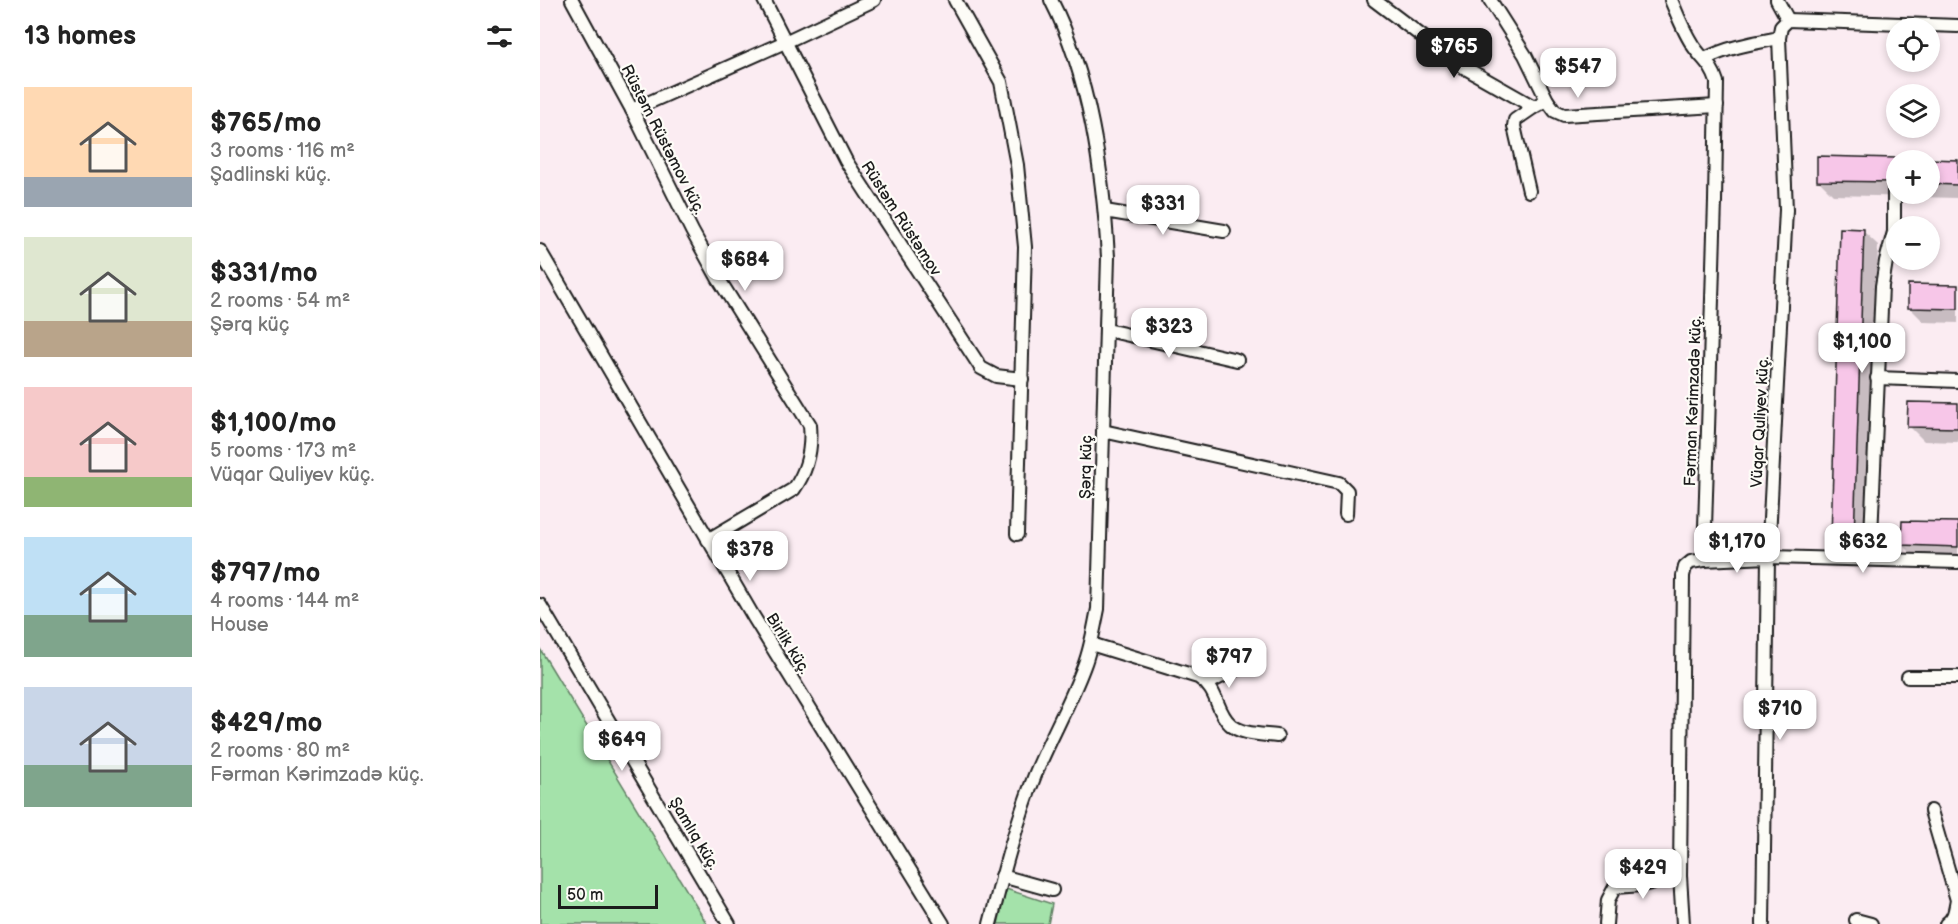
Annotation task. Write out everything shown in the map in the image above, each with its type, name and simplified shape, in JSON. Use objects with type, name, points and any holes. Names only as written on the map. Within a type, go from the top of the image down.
[{"type":"street","name":"Rüstəm Rüstəmov küç.","points":[[572,0],[632,110],[708,259],[810,425],[812,441],[802,477],[794,489],[708,540]]},
{"type":"street","name":"Rüstəm Rüstəmov","points":[[764,0],[846,161],[981,368],[996,376],[1022,379]]},
{"type":"street","points":[[632,110],[874,0]]},
{"type":"street","points":[[955,0],[1000,82],[1017,165],[1025,247],[1017,534]]},
{"type":"street","name":"Şərq küç","points":[[990,924],[1002,876],[1034,777],[1080,676],[1091,644],[1098,609],[1107,330],[1106,211],[1097,150],[1077,62],[1066,29],[1051,0]]},
{"type":"street","points":[[1374,0],[1460,65],[1534,107]]},
{"type":"street","points":[[1490,0],[1526,55],[1547,100],[1555,111],[1564,115],[1717,106]]},
{"type":"street","name":"Fərman Kərimzadə küç.","points":[[1671,0],[1690,39],[1713,70],[1717,82],[1704,560]]},
{"type":"street","points":[[1777,0],[1788,20],[1958,26]]},
{"type":"street","name":"Vüqar Quliyev küç.","points":[[1763,924],[1768,557],[1786,210],[1779,38],[1781,27],[1788,20]]},
{"type":"street","points":[[1705,59],[1718,52],[1779,38]]},
{"type":"street","points":[[1529,190],[1514,126],[1515,120],[1547,100]]},
{"type":"street","points":[[1870,559],[1884,269],[1894,232],[1894,204]]},
{"type":"street","points":[[1106,211],[1224,231]]},
{"type":"street","name":"Birlik küç.","points":[[540,251],[753,616],[943,924]]},
{"type":"street","points":[[1107,330],[1237,360]]},
{"type":"street","points":[[1877,378],[1958,381]]},
{"type":"street","points":[[1103,430],[1339,483],[1347,491],[1346,514]]},
{"type":"street","points":[[1683,924],[1680,876],[1683,576],[1685,567],[1691,562],[1704,560],[1768,557],[1958,562]]},
{"type":"street","name":"Şamlıq küç.","points":[[540,605],[729,924]]},
{"type":"street","points":[[1091,644],[1198,677],[1209,683],[1230,724],[1243,731],[1277,736]]},
{"type":"street","points":[[1209,683],[1236,669]]},
{"type":"street","points":[[1908,677],[1958,677]]},
{"type":"street","points":[[1931,811],[1957,900],[1951,921],[1946,924]]},
{"type":"street","points":[[1002,876],[1052,890]]},
{"type":"street","points":[[1606,924],[1608,900],[1614,887],[1663,881],[1680,876]]},
{"type":"street","points":[[1856,920],[1871,924]]},
{"type":"green space","points":[[540,649],[707,924],[540,924]]},
{"type":"green space","points":[[1006,889],[1052,904],[1048,924],[998,924]]},
{"type":"building","points":[[1817,156],[1886,158],[1886,182],[1817,181]]},
{"type":"building","points":[[1940,159],[1958,160],[1958,185],[1940,184]]},
{"type":"building","points":[[1840,228],[1864,229],[1854,539],[1831,538]]},
{"type":"building","points":[[1908,284],[1958,285],[1958,309],[1908,308]]},
{"type":"building","points":[[1908,402],[1958,403],[1958,428],[1907,427]]},
{"type":"building","points":[[1902,521],[1958,522],[1958,547],[1901,545]]}]
